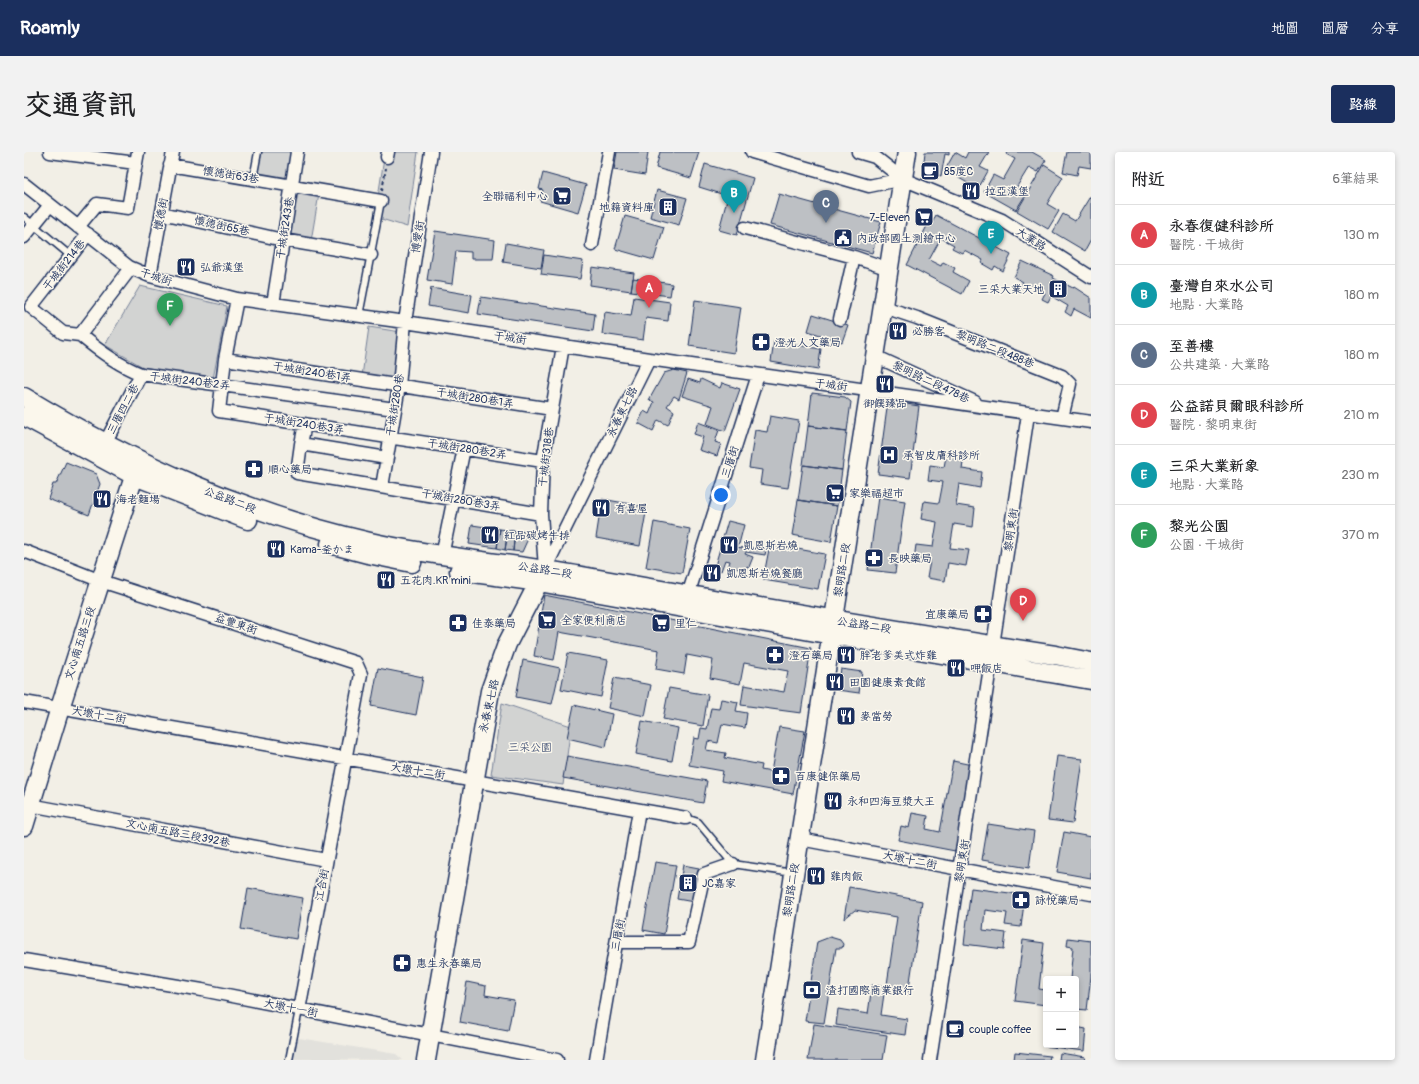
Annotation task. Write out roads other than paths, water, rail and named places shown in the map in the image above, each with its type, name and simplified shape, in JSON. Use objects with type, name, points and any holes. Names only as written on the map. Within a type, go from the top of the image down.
[{"type":"main road","name":"黎明路二段","points":[[765,1060],[793,873],[800,839],[874,356],[884,307],[907,152]]},
{"type":"main road","name":"公益路二段","points":[[24,397],[105,443],[137,469],[192,485],[273,516],[370,542],[833,628],[992,653],[1091,680]]},
{"type":"main road","name":"公益路二段","points":[[24,416],[137,469],[270,528],[368,554],[450,570],[542,575],[688,595],[833,628]]},
{"type":"main road","name":"文心南五路三段","points":[[24,826],[60,708],[137,469]]},
{"type":"main road","name":"永春東七路","points":[[426,1060],[490,691],[507,644],[542,575]]},
{"type":"main road","name":"公益路二段","points":[[992,653],[1055,655],[1091,662]]},
{"type":"street","points":[[50,152],[137,158],[128,208],[97,204],[78,227]]},
{"type":"street","name":"懷德街","points":[[150,276],[173,152]]},
{"type":"street","name":"干城街243巷","points":[[274,304],[297,152]]},
{"type":"street","name":"博愛街","points":[[405,322],[431,152]]},
{"type":"street","points":[[592,245],[610,152]]},
{"type":"street","points":[[752,152],[869,186],[903,179]]},
{"type":"street","name":"大業路","points":[[858,152],[875,157],[903,179],[1002,220],[1091,277]]},
{"type":"street","name":"懷德街63巷","points":[[170,165],[381,201]]},
{"type":"street","name":"干城街","points":[[24,184],[131,268],[150,276],[237,299],[1091,422]]},
{"type":"street","points":[[24,237],[50,205]]},
{"type":"street","name":"懷德街65巷","points":[[162,213],[283,240],[371,255]]},
{"type":"street","points":[[745,228],[854,257],[889,269]]},
{"type":"street","name":"干城街214巷","points":[[80,335],[63,333],[31,307],[72,257],[88,234]]},
{"type":"street","points":[[840,319],[854,257]]},
{"type":"street","points":[[80,335],[131,268]]},
{"type":"street","points":[[221,384],[237,299]]},
{"type":"street","name":"黎明路二段488巷","points":[[884,307],[917,318],[1062,376],[1070,384],[1062,418]]},
{"type":"street","name":"干城街280巷","points":[[382,487],[399,386],[405,322]]},
{"type":"street","name":"干城街240巷2弄","points":[[80,335],[100,351],[141,374],[395,409]]},
{"type":"street","name":"干城街318巷","points":[[542,575],[540,514],[543,461],[563,346]]},
{"type":"street","name":"黎明路二段478巷","points":[[874,356],[988,408]]},
{"type":"street","name":"干城街240巷1弄","points":[[225,359],[399,386]]},
{"type":"street","name":"永春東七路","points":[[542,575],[648,359]]},
{"type":"street","name":"三厝四二巷","points":[[105,443],[141,374]]},
{"type":"street","name":"三厝街","points":[[688,595],[758,375]]},
{"type":"street","name":"干城街240巷3弄","points":[[221,384],[219,411],[390,437]]},
{"type":"street","name":"干城街280巷1弄","points":[[399,386],[552,409]]},
{"type":"street","name":"黎明東街","points":[[930,1060],[961,869],[1028,414]]},
{"type":"street","points":[[305,424],[301,444],[387,458]]},
{"type":"street","name":"干城街280巷2弄","points":[[390,437],[543,461]]},
{"type":"street","name":"干城街280巷3弄","points":[[301,444],[297,472],[540,514]]},
{"type":"street","points":[[442,556],[464,448]]},
{"type":"street","name":"益豐東街","points":[[24,551],[101,581],[356,663],[361,674],[344,759]]},
{"type":"street","name":"大墩十二街","points":[[24,702],[686,818]]},
{"type":"street","name":"江合街","points":[[299,1010],[344,759]]},
{"type":"street","name":"文心南五路三段392巷","points":[[30,805],[326,860]]},
{"type":"street","name":"三厝街","points":[[596,1060],[639,810]]},
{"type":"street","name":"大墩十二街","points":[[800,839],[1091,894]]},
{"type":"street","points":[[617,942],[689,942],[704,874],[733,864]]},
{"type":"street","name":"大墩十一街","points":[[24,960],[202,990],[557,1060]]},
{"type":"lane","points":[[253,179],[258,152]]},
{"type":"lane","points":[[359,316],[381,201]]},
{"type":"lane","points":[[24,217],[72,257]]},
{"type":"lane","name":"大墩十二街","points":[[686,818],[698,822],[733,864]]},
{"type":"lane","points":[[733,864],[793,873]]},
{"type":"lane","points":[[288,1060],[299,1010]]},
{"type":"place","name":"85度C","points":[[930,171]]},
{"type":"place","name":"拉亞漢堡","points":[[971,191]]},
{"type":"place","name":"全聯福利中心","points":[[562,196]]},
{"type":"place","name":"地籍資料庫","points":[[668,207]]},
{"type":"place","name":"臺灣自來水公司","points":[[734,213]]},
{"type":"place","name":"7-Eleven","points":[[924,217]]},
{"type":"place","name":"至善樓","points":[[826,223]]},
{"type":"place","name":"內政部國土測繪中心","points":[[843,238]]},
{"type":"place","name":"三采大業新象","points":[[991,254]]},
{"type":"place","name":"弘爺漢堡","points":[[186,267]]},
{"type":"place","name":"三采大業天地","points":[[1058,289]]},
{"type":"place","name":"永春復健科診所","points":[[649,308]]},
{"type":"place","name":"黎光公園","points":[[170,326]]},
{"type":"place","name":"必勝客","points":[[898,331]]},
{"type":"place","name":"澄光人文藥局","points":[[761,342]]},
{"type":"place","name":"御饌臻品","points":[[885,384]]},
{"type":"place","name":"承智皮膚科診所","points":[[889,455]]},
{"type":"place","name":"順心藥局","points":[[254,469]]},
{"type":"place","name":"家樂福超市","points":[[835,493]]},
{"type":"place","name":"海老麵場","points":[[102,499]]},
{"type":"place","name":"有喜屋","points":[[601,508]]},
{"type":"place","name":"紅品碳烤牛排","points":[[490,535]]},
{"type":"place","name":"凱恩斯岩燒","points":[[729,545]]},
{"type":"place","name":"Kama-釜かま","points":[[276,549]]},
{"type":"place","name":"長映藥局","points":[[874,558]]},
{"type":"place","name":"凱恩斯岩燒餐廳","points":[[712,573]]},
{"type":"place","name":"五花肉.KR mini","points":[[386,580]]},
{"type":"place","name":"宜康藥局","points":[[983,614]]},
{"type":"place","name":"全家便利商店","points":[[547,620]]},
{"type":"place","name":"公益諾貝爾眼科診所","points":[[1023,621]]},
{"type":"place","name":"佳泰藥局","points":[[458,623]]},
{"type":"place","name":"里仁","points":[[661,623]]},
{"type":"place","name":"澄石藥局","points":[[775,655]]},
{"type":"place","name":"胖老爹美式炸雞","points":[[846,655]]},
{"type":"place","name":"呷飯店","points":[[956,668]]},
{"type":"place","name":"田園健康素食館","points":[[835,682]]},
{"type":"place","name":"麥當勞","points":[[846,716]]},
{"type":"place","name":"百康健保藥局","points":[[781,776]]},
{"type":"place","name":"永和四海豆漿大王","points":[[833,801]]},
{"type":"place","name":"雞肉飯","points":[[816,876]]},
{"type":"place","name":"JC嘉家","points":[[688,883]]},
{"type":"place","name":"詠悅藥局","points":[[1021,900]]},
{"type":"place","name":"惠生永春藥局","points":[[402,963]]},
{"type":"place","name":"渣打國際商業銀行","points":[[812,990]]},
{"type":"place","name":"couple coffee","points":[[955,1029]]},
{"type":"park label","name":"三采公園","points":[[530,747]]}]
